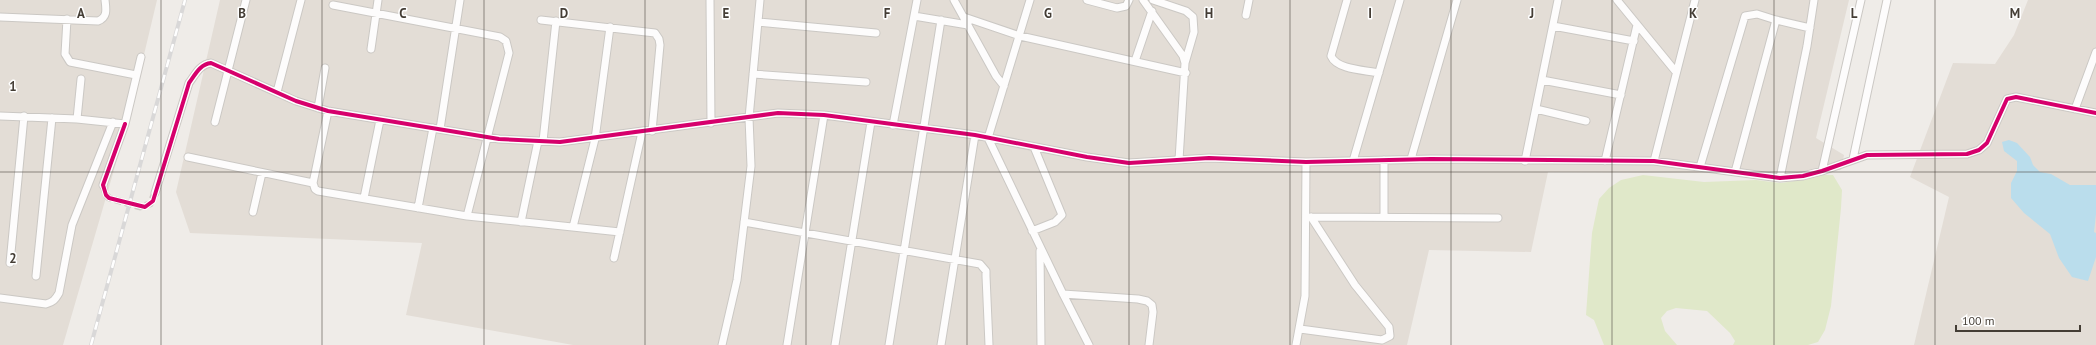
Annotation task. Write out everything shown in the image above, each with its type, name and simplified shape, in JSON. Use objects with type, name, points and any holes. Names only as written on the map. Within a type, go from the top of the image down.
[{"type":"street","points":[[0,16],[98,21],[103,19],[106,15],[105,0]]},
{"type":"street","points":[[215,122],[246,0]]},
{"type":"street","points":[[278,92],[301,0]]},
{"type":"street","points":[[371,49],[378,0]]},
{"type":"street","points":[[418,208],[436,129],[460,0]]},
{"type":"street","points":[[710,0],[711,123]]},
{"type":"street","points":[[722,345],[737,280],[751,166],[749,118],[760,0]]},
{"type":"street","points":[[893,125],[917,0]]},
{"type":"street","points":[[954,0],[996,76],[1004,86]]},
{"type":"street","points":[[1030,0],[988,138],[1040,248],[1089,345]]},
{"type":"street","points":[[1087,0],[1117,8],[1126,6],[1129,0]]},
{"type":"street","points":[[1143,0],[1183,56],[1185,63],[1186,73],[1179,160]]},
{"type":"street","points":[[1153,0],[1186,11],[1193,17],[1194,32],[1185,63]]},
{"type":"street","points":[[1246,16],[1249,0]]},
{"type":"street","points":[[1347,0],[1331,56],[1332,60],[1342,65],[1379,73]]},
{"type":"street","points":[[1353,160],[1400,0]]},
{"type":"street","points":[[1411,159],[1457,0]]},
{"type":"street","points":[[1525,161],[1558,0]]},
{"type":"street","points":[[1618,0],[1676,72]]},
{"type":"street","points":[[1654,161],[1695,0]]},
{"type":"street","points":[[1780,178],[1810,28],[1814,0]]},
{"type":"street","points":[[1822,171],[1861,0]]},
{"type":"street","points":[[1853,158],[1887,0]]},
{"type":"street","points":[[334,5],[500,37],[506,41],[509,46],[509,53],[467,216]]},
{"type":"street","points":[[1135,61],[1152,11]]},
{"type":"street","points":[[1700,167],[1741,22],[1745,16],[1757,14],[1810,28]]},
{"type":"street","points":[[914,16],[968,25]]},
{"type":"street","points":[[964,17],[1020,36],[1186,73]]},
{"type":"street","points":[[67,19],[65,54],[70,62],[136,76]]},
{"type":"street","points":[[541,20],[655,33],[659,39],[660,46],[652,131]]},
{"type":"street","points":[[888,345],[941,20]]},
{"type":"street","points":[[1734,172],[1776,20]]},
{"type":"street","points":[[521,222],[541,141],[556,21]]},
{"type":"street","points":[[758,22],[876,33]]},
{"type":"street","points":[[1605,161],[1637,24]]},
{"type":"street","points":[[1553,26],[1634,41]]},
{"type":"street","points":[[573,227],[595,139],[610,27]]},
{"type":"street","points":[[2075,109],[2096,52]]},
{"type":"street","points":[[102,185],[125,124],[141,56]]},
{"type":"street","points":[[155,193],[189,83],[205,63],[211,63],[296,101],[328,112],[487,137],[560,142],[595,139],[778,113],[824,115],[975,135],[1034,147],[1129,163],[1209,158],[1306,162],[1411,159],[1654,161],[1780,178],[1804,176],[1822,171],[1853,158],[1867,155],[1967,154],[1979,150],[1987,143],[2007,99],[2016,97],[2096,113]]},
{"type":"street","points":[[318,108],[325,68]]},
{"type":"street","points":[[753,74],[866,82]]},
{"type":"street","points":[[77,119],[80,78]]},
{"type":"street","points":[[1542,80],[1621,95]]},
{"type":"street","points":[[1536,108],[1586,121]]},
{"type":"street","points":[[328,112],[313,183],[315,189],[318,191],[467,216],[620,232]]},
{"type":"street","points":[[788,345],[824,115]]},
{"type":"street","points":[[0,116],[77,119],[125,124]]},
{"type":"street","points":[[10,263],[24,116]]},
{"type":"street","points":[[36,276],[52,118]]},
{"type":"street","points":[[364,198],[380,120]]},
{"type":"street","points":[[0,298],[46,304],[53,302],[56,298],[59,293],[72,225],[113,122]]},
{"type":"street","points":[[835,345],[871,122]]},
{"type":"street","points":[[614,258],[642,132]]},
{"type":"street","points":[[941,345],[975,135]]},
{"type":"street","points":[[1032,231],[1055,222],[1062,215],[1034,147]]},
{"type":"street","points":[[188,157],[313,183]]},
{"type":"street","points":[[1384,160],[1384,217]]},
{"type":"street","points":[[1296,345],[1305,296],[1308,217],[1306,162]]},
{"type":"street","points":[[253,212],[262,173]]},
{"type":"street","points":[[1308,217],[1498,218]]},
{"type":"street","points":[[1300,329],[1382,340],[1390,336],[1391,332],[1389,327],[1355,284],[1308,217]]},
{"type":"street","points":[[744,222],[980,264],[986,271],[989,345]]},
{"type":"street","points":[[1040,248],[1041,345]]},
{"type":"street","points":[[1063,294],[1147,301],[1152,305],[1153,312],[1149,345]]},
{"type":"shaded area","points":[[0,0],[157,0],[128,122],[63,345],[0,345]]},
{"type":"shaded area","points":[[220,0],[1849,0],[1816,138],[1844,155],[1841,170],[1762,173],[1548,172],[1531,252],[1429,250],[1407,345],[573,345],[406,315],[422,243],[190,233],[176,192]]},
{"type":"shaded area","points":[[2028,0],[2096,0],[2096,345],[1914,345],[1949,197],[1910,177],[1953,63],[1995,64],[2014,35]]},
{"type":"green space","points":[[1643,175],[1704,182],[1756,180],[1781,183],[1808,179],[1818,175],[1833,175],[1842,190],[1841,208],[1831,306],[1825,330],[1818,342],[1808,345],[1733,345],[1735,341],[1730,333],[1707,311],[1676,308],[1667,311],[1661,318],[1665,331],[1677,345],[1604,345],[1594,320],[1586,315],[1592,233],[1599,199],[1609,188],[1621,180]]},
{"type":"water","points":[[2009,140],[2017,143],[2030,157],[2033,165],[2040,172],[2051,174],[2070,185],[2096,185],[2096,214],[2094,232],[2096,233],[2096,257],[2088,281],[2072,277],[2059,258],[2050,234],[2024,213],[2011,198],[2011,183],[2017,171],[2017,161],[2004,151],[2002,142]]},
{"type":"tunnel","points":[[103,185],[106,195],[109,198],[140,207],[150,204],[155,193]]},
{"type":"railway","points":[[91,345],[185,0]]},
{"type":"cycle path","points":[[125,124],[103,185],[106,195],[109,198],[145,207],[153,201],[189,83],[204,65],[211,63],[296,101],[328,111],[499,139],[560,142],[778,113],[824,115],[975,135],[1087,157],[1129,163],[1209,158],[1306,162],[1431,159],[1654,161],[1780,178],[1803,176],[1822,171],[1867,155],[1967,154],[1979,150],[1987,143],[2007,99],[2016,97],[2096,113]]}]
